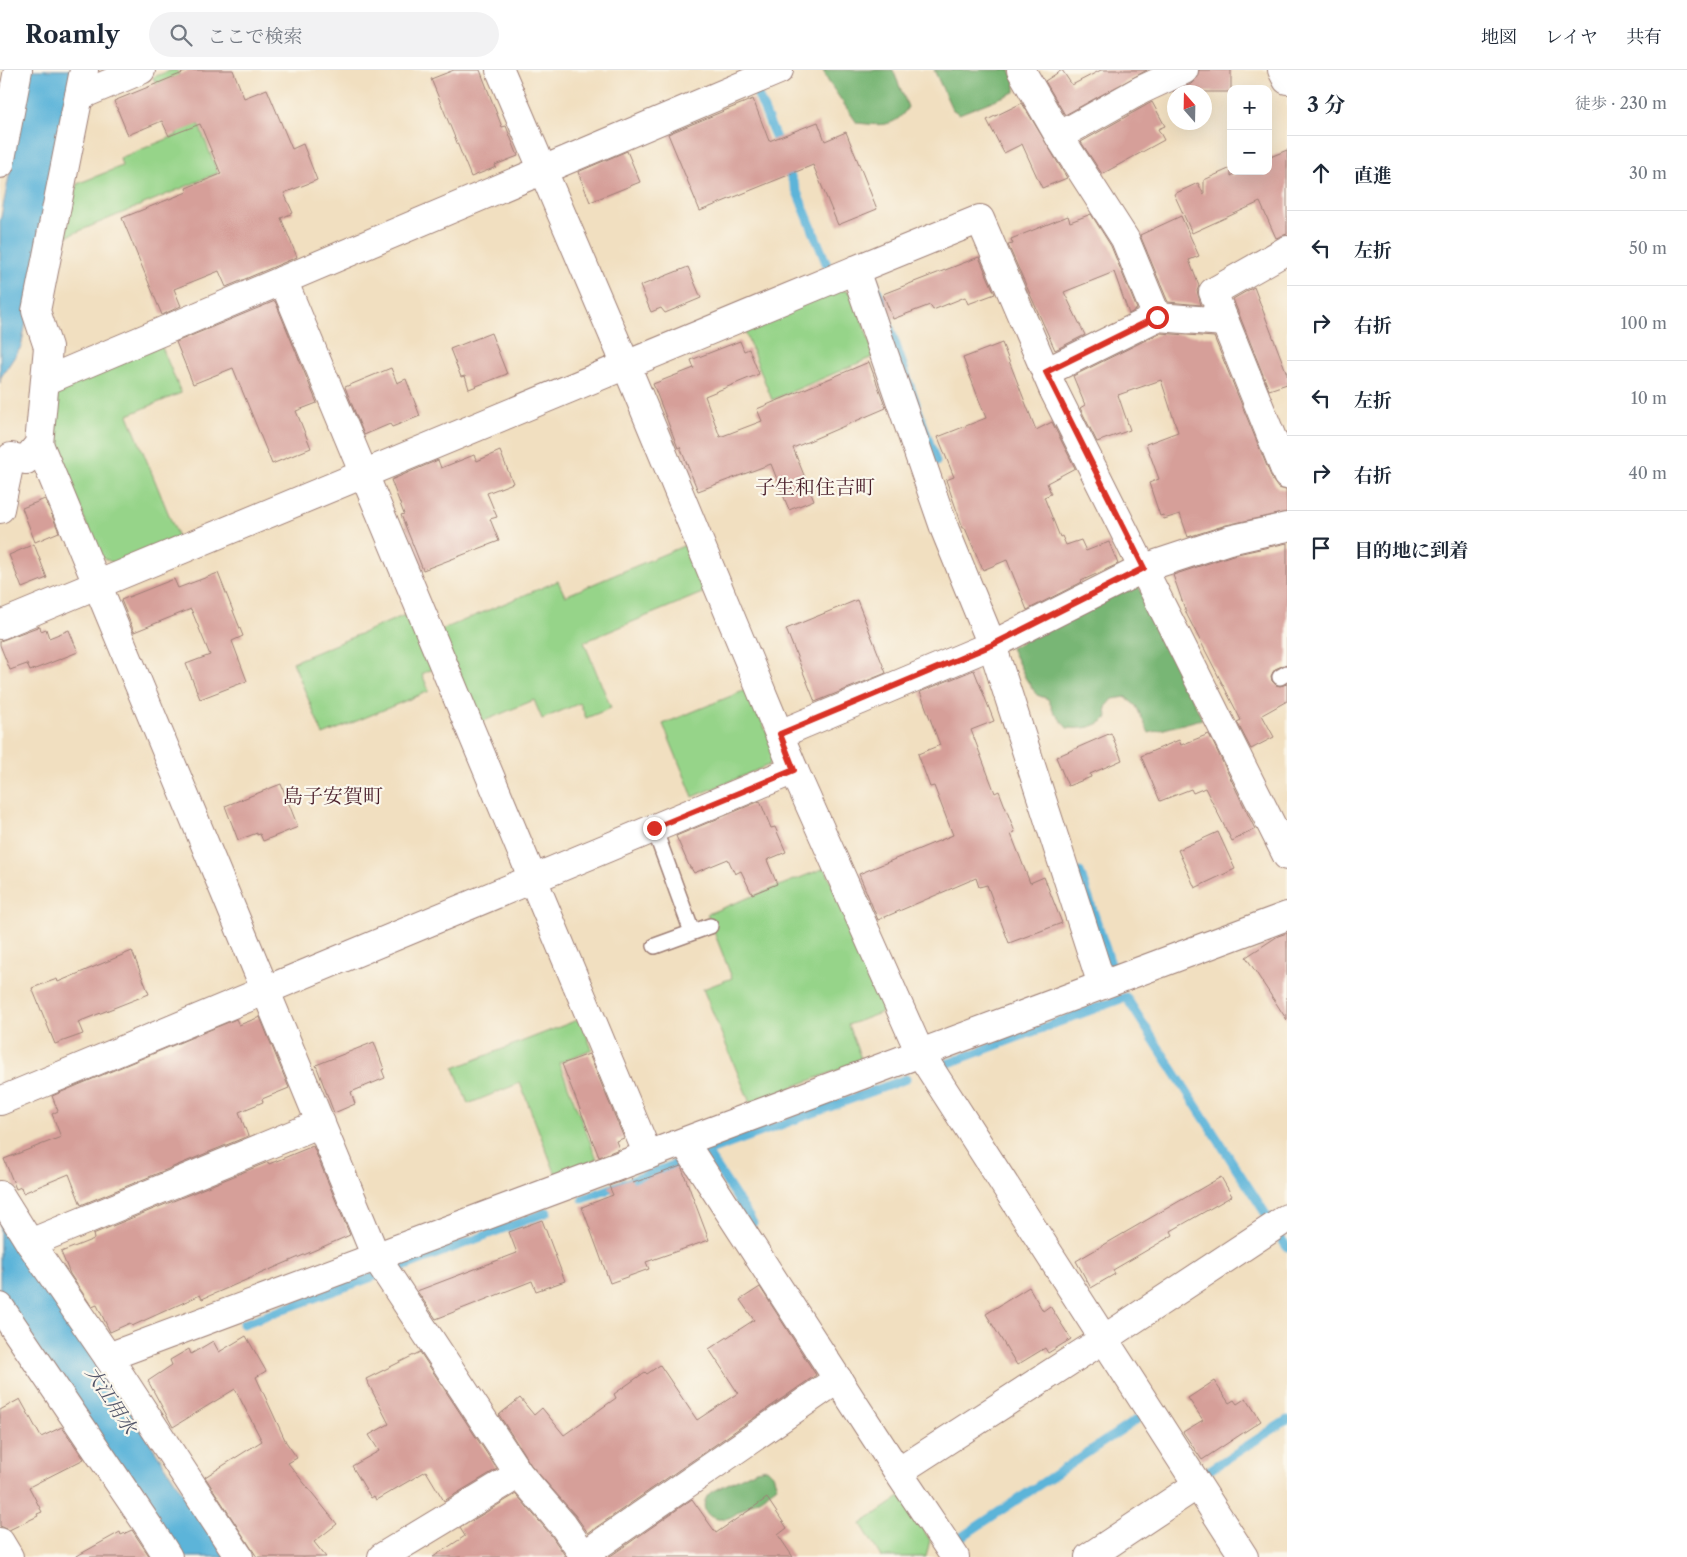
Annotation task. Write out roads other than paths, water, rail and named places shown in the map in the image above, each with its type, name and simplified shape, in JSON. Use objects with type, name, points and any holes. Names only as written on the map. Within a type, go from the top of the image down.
[{"type":"street","points":[[0,164],[18,70]]},
{"type":"street","points":[[84,70],[36,311],[48,347],[39,444],[376,1257],[519,1474],[563,1525],[585,1556],[838,1379]]},
{"type":"street","points":[[79,96],[141,70]]},
{"type":"street","points":[[500,70],[626,365],[794,770],[920,1053],[1244,1557]]},
{"type":"street","points":[[45,381],[779,70]]},
{"type":"street","points":[[1021,70],[1059,136],[1125,239],[1157,317]]},
{"type":"street","points":[[1059,136],[1141,90],[1184,70]]},
{"type":"street","points":[[1282,70],[1287,80]]},
{"type":"street","points":[[0,625],[980,218],[1046,372],[1287,856]]},
{"type":"street","points":[[1287,250],[1213,292],[1287,475]]},
{"type":"street","points":[[855,270],[945,530],[992,645],[1102,985]]},
{"type":"street","points":[[283,280],[648,1155]]},
{"type":"street","points":[[1046,372],[1157,317],[1225,322]]},
{"type":"street","points":[[0,509],[6,455],[26,460],[39,444]]},
{"type":"street","points":[[780,734],[992,645],[1144,568],[1229,540],[1287,527]]},
{"type":"street","points":[[0,1101],[794,770]]},
{"type":"street","points":[[108,1357],[1287,916]]},
{"type":"street","points":[[30,1243],[321,1123]]},
{"type":"street","points":[[684,1142],[953,1556]]},
{"type":"street","points":[[0,1195],[239,1557]]},
{"type":"street","points":[[898,1472],[1287,1218]]},
{"type":"street","points":[[0,1307],[168,1557]]},
{"type":"street","points":[[382,1557],[519,1474]]},
{"type":"street","points":[[1089,1557],[1197,1485]]},
{"type":"street","points":[[0,1542],[9,1557]]},
{"type":"lane","points":[[654,828],[692,932]]},
{"type":"lane","points":[[655,946],[710,926]]},
{"type":"water","points":[[30,70],[77,70],[21,347],[1,377],[0,383],[0,222]]},
{"type":"water","name":"大江用水","points":[[0,1215],[225,1557],[175,1557],[0,1294]]},
{"type":"waterway","points":[[757,93],[780,148]]},
{"type":"waterway","points":[[786,165],[827,265]]},
{"type":"waterway","points":[[872,275],[936,462]]},
{"type":"waterway","points":[[1080,872],[1111,964]]},
{"type":"waterway","points":[[941,1066],[1126,997],[1269,1219]]},
{"type":"waterway","points":[[753,1223],[707,1152],[906,1079]]},
{"type":"waterway","points":[[583,1199],[684,1161]]},
{"type":"waterway","points":[[400,1268],[547,1212]]},
{"type":"waterway","points":[[1282,1240],[1287,1247]]},
{"type":"waterway","points":[[243,1324],[375,1276]]},
{"type":"waterway","points":[[957,1540],[1139,1418]]},
{"type":"waterway","points":[[1205,1473],[1287,1420]]},
{"type":"district","name":"子生和住吉町","points":[[815,487]]},
{"type":"district","name":"島子安賀町","points":[[333,796]]}]
